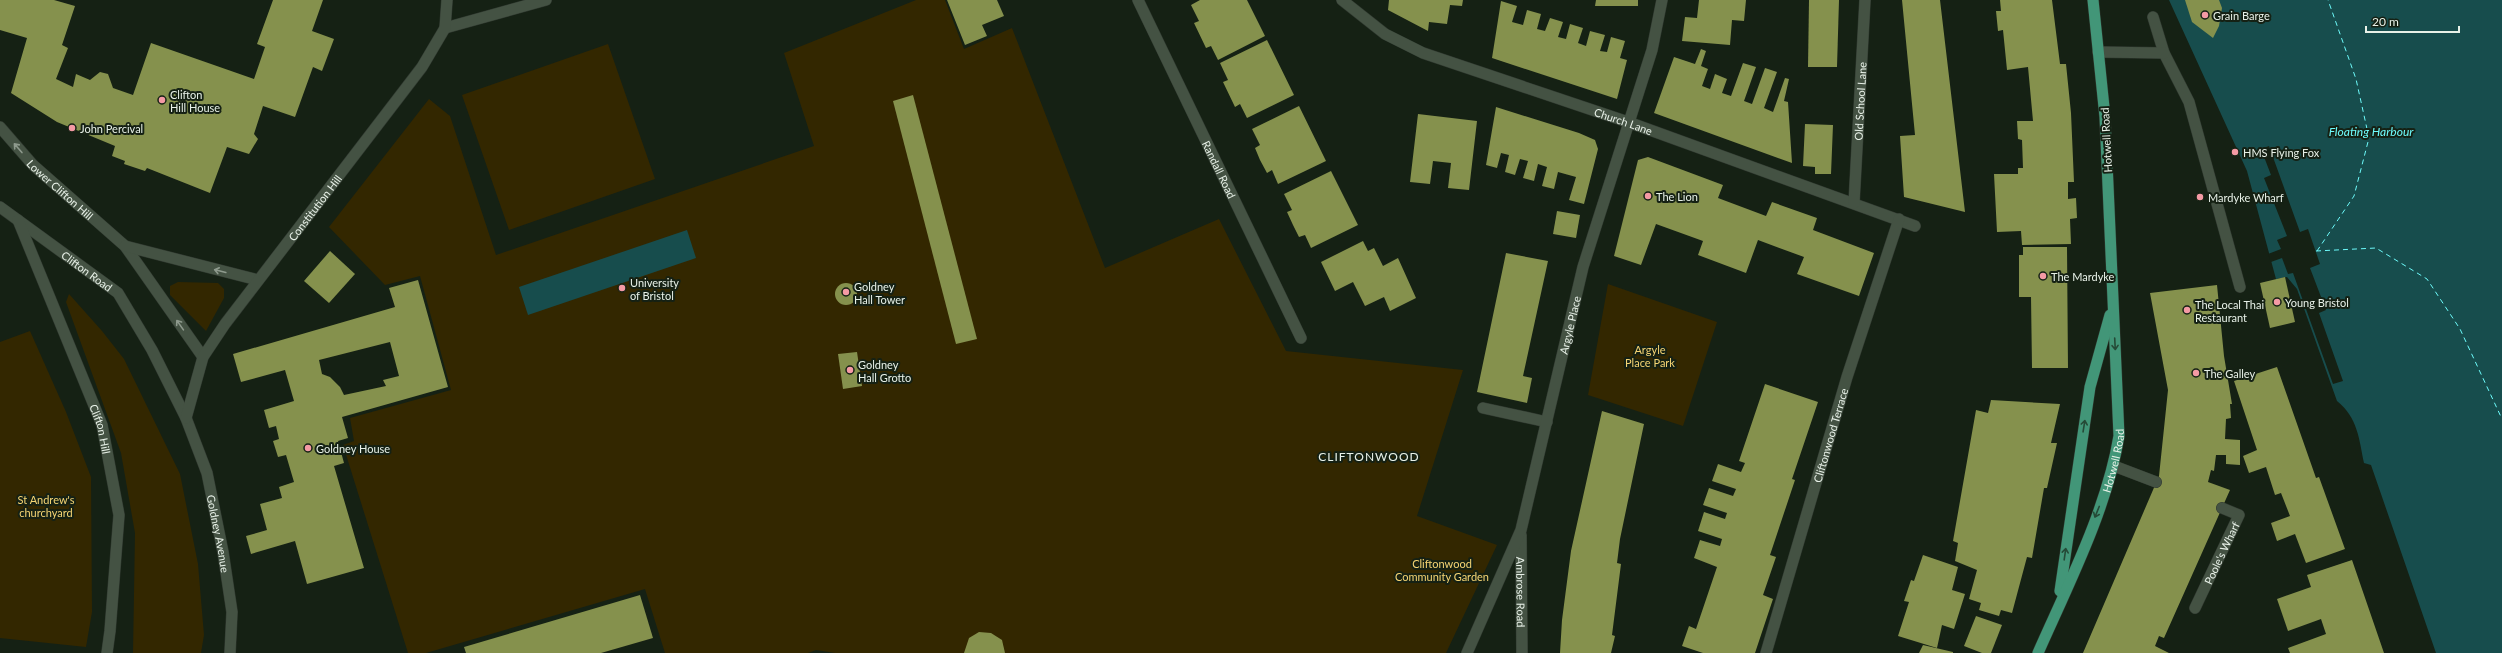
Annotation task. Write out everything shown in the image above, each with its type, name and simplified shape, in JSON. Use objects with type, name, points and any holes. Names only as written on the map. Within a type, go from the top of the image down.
[{"type":"main road","name":"Hotwell Road","points":[[2038,653],[2058,607],[2114,466],[2119,436],[2105,117],[2093,0]]},
{"type":"main road","name":"Hotwell Road","points":[[2058,607],[2090,387],[2113,305]]},
{"type":"street","name":"Constitution Hill","points":[[186,418],[203,357],[258,280],[422,67],[445,28],[447,0]]},
{"type":"street","points":[[445,28],[546,0]]},
{"type":"street","name":"Randall Road","points":[[1138,0],[1301,338]]},
{"type":"street","name":"Argyle Place","points":[[1521,530],[1583,267],[1652,50],[1662,0]]},
{"type":"street","name":"Old School Lane","points":[[1854,203],[1865,0]]},
{"type":"street","name":"Church Lane","points":[[1347,2],[1385,34],[1423,53],[1628,122],[1915,226]]},
{"type":"street","points":[[2153,17],[2164,52],[2189,102],[2240,287]]},
{"type":"street","points":[[2098,52],[2164,52]]},
{"type":"street","name":"Lower Clifton Hill","points":[[0,127],[34,165],[125,246],[203,357]]},
{"type":"street","name":"Clifton Road","points":[[0,207],[118,293],[152,350],[186,418]]},
{"type":"street","name":"Clifton Hill","points":[[18,219],[102,425],[118,515],[110,631],[107,653]]},
{"type":"street","name":"Cliftonwood Terrace","points":[[1766,653],[1847,377],[1899,219]]},
{"type":"street","name":"Lower Clifton Hill","points":[[125,246],[258,280]]},
{"type":"street","points":[[1483,408],[1547,422]]},
{"type":"street","name":"Goldney Avenue","points":[[186,418],[207,473],[223,552],[232,612],[230,653]]},
{"type":"street","points":[[2114,466],[2156,482]]},
{"type":"street","name":"Poole's Wharf","points":[[2195,608],[2239,515],[2222,508]]},
{"type":"street","points":[[1467,653],[1521,530]]},
{"type":"street","name":"Ambrose Road","points":[[1521,530],[1522,653]]},
{"type":"green space","name":"University of Bristol","points":[[916,0],[945,0],[964,49],[1012,28],[1105,268],[1219,219],[1286,351],[1463,370],[1417,516],[1497,545],[1446,653],[835,653],[816,650],[808,653],[665,653],[645,589],[426,653],[408,653],[343,445],[354,441],[350,418],[451,390],[420,276],[385,285],[329,227],[429,99],[450,116],[496,255],[814,146],[784,53]]},
{"type":"green space","points":[[608,44],[655,179],[509,230],[462,95]]},
{"type":"green space","points":[[178,282],[218,283],[224,289],[224,298],[206,331],[170,295],[170,286]]},
{"type":"green space","name":"Argyle Place Park","points":[[1608,284],[1717,322],[1683,426],[1588,395]]},
{"type":"green space","points":[[69,294],[102,331],[124,359],[180,474],[198,564],[204,635],[201,653],[133,653],[135,533],[121,453],[66,302]]},
{"type":"green space","name":"St Andrew's churchyard","points":[[30,331],[66,412],[91,477],[92,612],[86,647],[0,638],[0,342]]},
{"type":"water","name":"Floating Harbour","points":[[2169,0],[2502,0],[2502,653],[2436,653],[2371,465],[2364,463],[2359,437],[2353,422],[2349,414],[2337,401],[2297,289],[2287,277],[2276,279],[2247,171]]},
{"type":"water","points":[[687,230],[696,258],[528,315],[519,287]]},
{"type":"pier","points":[[2269,146],[2300,232],[2308,229],[2320,264],[2310,268],[2326,310],[2319,313],[2343,381],[2333,384],[2293,273],[2288,274],[2282,258],[2271,262],[2268,254],[2281,249],[2277,240],[2287,236],[2264,178],[2271,175],[2261,149]]},
{"type":"building","name":"Clifton Hill House","points":[[0,0],[54,0],[75,6],[62,45],[68,48],[56,79],[73,87],[76,74],[90,80],[100,72],[108,74],[113,88],[133,95],[151,43],[254,79],[265,47],[257,44],[273,0],[323,0],[312,31],[334,39],[322,71],[313,67],[295,117],[263,106],[254,134],[258,139],[249,154],[227,147],[210,193],[147,168],[145,171],[124,164],[125,161],[112,156],[115,146],[57,122],[11,93],[27,38],[0,30]]},
{"type":"building","points":[[947,0],[997,0],[1004,16],[982,25],[987,36],[965,45]]},
{"type":"building","points":[[1200,0],[1247,0],[1265,36],[1218,60],[1211,46],[1206,48],[1194,23],[1199,21],[1191,5]]},
{"type":"building","points":[[1389,0],[1463,0],[1462,6],[1450,5],[1447,24],[1429,22],[1428,31],[1388,10]]},
{"type":"building","points":[[1596,0],[1638,0],[1638,6],[1595,6]]},
{"type":"building","points":[[1699,0],[1746,0],[1744,21],[1732,20],[1730,45],[1682,41],[1685,17],[1697,18]]},
{"type":"building","points":[[1809,0],[1839,0],[1837,67],[1808,67]]},
{"type":"building","points":[[1902,0],[1940,0],[1965,212],[1904,197],[1900,136],[1915,135]]},
{"type":"building","points":[[2000,0],[2052,0],[2060,64],[2066,64],[2071,113],[2074,182],[2068,182],[2068,199],[2076,198],[2077,218],[2070,219],[2071,244],[2022,245],[2021,231],[1997,232],[1994,174],[2018,174],[2018,168],[2023,168],[2022,140],[2018,139],[2017,121],[2033,121],[2028,67],[2007,70],[2003,30],[1998,31],[1996,11],[2001,11]]},
{"type":"building","name":"Grain Barge","points":[[2185,0],[2219,0],[2222,8],[2219,26],[2213,38],[2192,22]]},
{"type":"building","points":[[1501,1],[1517,6],[1512,22],[1523,25],[1527,10],[1541,14],[1537,29],[1545,31],[1550,18],[1563,22],[1558,37],[1566,39],[1570,24],[1583,28],[1578,43],[1586,46],[1590,31],[1605,35],[1600,51],[1607,52],[1611,37],[1625,41],[1620,58],[1627,60],[1617,99],[1492,58]]},
{"type":"building","points":[[1267,40],[1294,95],[1247,118],[1240,104],[1235,107],[1223,82],[1228,80],[1220,63]]},
{"type":"building","points":[[1701,49],[1706,51],[1701,66],[1708,69],[1702,86],[1710,89],[1715,74],[1727,79],[1722,93],[1731,96],[1743,63],[1756,67],[1744,101],[1752,104],[1765,68],[1777,72],[1764,108],[1773,112],[1785,78],[1789,79],[1784,101],[1788,102],[1792,163],[1654,113],[1674,57],[1695,64]]},
{"type":"building","points":[[913,95],[977,339],[956,344],[893,101]]},
{"type":"building","points":[[1299,106],[1326,161],[1278,184],[1272,170],[1267,173],[1260,160],[1255,148],[1260,145],[1252,129]]},
{"type":"building","points":[[1496,107],[1579,133],[1595,140],[1598,149],[1584,204],[1569,200],[1576,177],[1558,172],[1554,189],[1542,186],[1547,167],[1538,164],[1534,181],[1523,178],[1528,161],[1520,159],[1515,175],[1505,172],[1509,155],[1501,153],[1497,168],[1486,165]]},
{"type":"building","points":[[1418,114],[1477,121],[1469,190],[1448,188],[1451,163],[1433,161],[1430,184],[1410,182]]},
{"type":"building","points":[[1805,124],[1833,125],[1831,174],[1815,174],[1815,167],[1803,166]]},
{"type":"building","points":[[1648,157],[1723,185],[1718,198],[1766,216],[1772,202],[1817,218],[1813,230],[1874,253],[1859,296],[1797,274],[1804,257],[1758,240],[1746,273],[1698,255],[1703,241],[1656,224],[1641,265],[1614,256],[1638,160]]},
{"type":"building","points":[[1331,171],[1358,225],[1311,248],[1305,235],[1299,237],[1293,225],[1287,212],[1292,210],[1284,194]]},
{"type":"building","points":[[1557,211],[1580,215],[1576,238],[1553,234]]},
{"type":"building","points":[[1363,241],[1368,251],[1374,248],[1383,266],[1398,258],[1416,298],[1390,311],[1384,297],[1365,306],[1353,282],[1335,291],[1321,262]]},
{"type":"building","name":"The Mardyke","points":[[2023,247],[2067,247],[2068,368],[2032,368],[2031,297],[2019,297],[2019,255],[2023,255]]},
{"type":"building","points":[[330,251],[355,274],[329,303],[304,281]]},
{"type":"building","points":[[1506,253],[1548,261],[1523,376],[1532,378],[1527,403],[1477,392]]},
{"type":"building","name":"Young Bristol","points":[[2285,277],[2295,322],[2270,328],[2260,283]]},
{"type":"building","name":"Goldney House","points":[[418,280],[448,387],[342,417],[348,438],[338,441],[344,463],[334,466],[364,568],[307,584],[295,541],[251,554],[246,536],[267,530],[260,504],[282,498],[279,487],[294,482],[286,455],[278,457],[273,441],[279,439],[276,426],[269,428],[264,410],[294,401],[285,370],[241,382],[233,354],[395,307],[389,288]],"holes":[[[390,342],[399,376],[383,380],[386,386],[344,395],[340,387],[330,377],[322,374],[319,360]]]},
{"type":"building","name":"Goldney Hall Tower","points":[[846,283],[854,286],[857,294],[854,302],[846,305],[838,302],[835,294],[838,286]]},
{"type":"building","points":[[2217,285],[2224,356],[2232,404],[2230,404],[2231,418],[2226,419],[2225,439],[2240,440],[2240,465],[2226,464],[2226,455],[2216,455],[2214,471],[2211,470],[2208,482],[2230,490],[2164,638],[2159,636],[2155,646],[2169,653],[2083,653],[2159,476],[2168,390],[2150,293]]},
{"type":"building","name":"Goldney Hall Grotto","points":[[857,352],[862,386],[843,389],[838,354]]},
{"type":"building","points":[[2277,367],[2316,478],[2319,477],[2345,549],[2306,563],[2295,534],[2277,541],[2271,523],[2290,516],[2281,493],[2275,495],[2266,467],[2249,473],[2243,456],[2257,450],[2234,381]]},
{"type":"building","points":[[1765,384],[1818,402],[1792,479],[1795,480],[1770,555],[1776,557],[1763,595],[1773,599],[1755,653],[1703,653],[1682,646],[1689,626],[1696,629],[1717,567],[1694,558],[1700,540],[1720,546],[1722,539],[1698,531],[1704,512],[1725,519],[1727,513],[1703,505],[1709,488],[1733,496],[1736,489],[1712,481],[1718,464],[1741,472],[1745,463],[1739,461]]},
{"type":"building","points":[[1991,400],[2060,404],[2051,443],[2057,443],[2047,488],[2044,488],[2032,558],[2027,557],[2012,613],[2001,610],[1999,616],[1979,610],[1981,603],[1969,599],[1977,570],[1955,561],[1958,543],[1953,541],[1976,410],[1988,413]]},
{"type":"building","points":[[1602,411],[1644,424],[1620,539],[1617,563],[1621,564],[1612,635],[1615,636],[1611,653],[1560,653],[1562,620],[1571,551]]},
{"type":"building","points":[[1923,555],[1958,567],[1952,590],[1965,594],[1954,629],[1942,625],[1937,648],[1898,636],[1909,602],[1904,601],[1911,580],[1914,581]]},
{"type":"building","points":[[2352,560],[2384,653],[2290,653],[2288,648],[2326,634],[2321,619],[2288,631],[2277,599],[2311,587],[2307,575]]},
{"type":"building","points":[[640,595],[653,638],[601,653],[466,653],[464,647]]},
{"type":"building","points":[[1976,616],[2002,625],[1991,653],[1982,653],[1964,646]]},
{"type":"building","points":[[979,632],[991,633],[1002,640],[1005,653],[964,653],[969,638]]},
{"type":"building","points":[[1923,645],[1953,652],[1953,653],[1919,653]]},
{"type":"ferry route","points":[[2317,251],[2354,196],[2369,138],[2356,79],[2328,0]]},
{"type":"ferry route","points":[[2316,251],[2376,248],[2427,279],[2460,329],[2502,419]]},
{"type":"place","name":"Grain Barge","points":[[2205,15]]},
{"type":"place","name":"Clifton Hill House","points":[[162,100]]},
{"type":"place","name":"John Percival","points":[[72,128]]},
{"type":"place","name":"HMS Flying Fox","points":[[2235,152]]},
{"type":"place","name":"The Lion","points":[[1648,196]]},
{"type":"place","name":"Mardyke Wharf","points":[[2200,197]]},
{"type":"place","name":"The Mardyke","points":[[2043,276]]},
{"type":"place","name":"University of Bristol","points":[[622,288]]},
{"type":"place","name":"Goldney Hall Tower","points":[[846,292]]},
{"type":"place","name":"Young Bristol","points":[[2277,302]]},
{"type":"place","name":"The Local Thai Restaurant","points":[[2187,310]]},
{"type":"place","name":"Goldney Hall Grotto","points":[[850,370]]},
{"type":"place","name":"The Galley","points":[[2196,373]]},
{"type":"place","name":"Goldney House","points":[[308,448]]},
{"type":"district","name":"CLIFTONWOOD","points":[[1369,456]]},
{"type":"park label","name":"Cliftonwood Community Garden","points":[[1442,569]]}]
